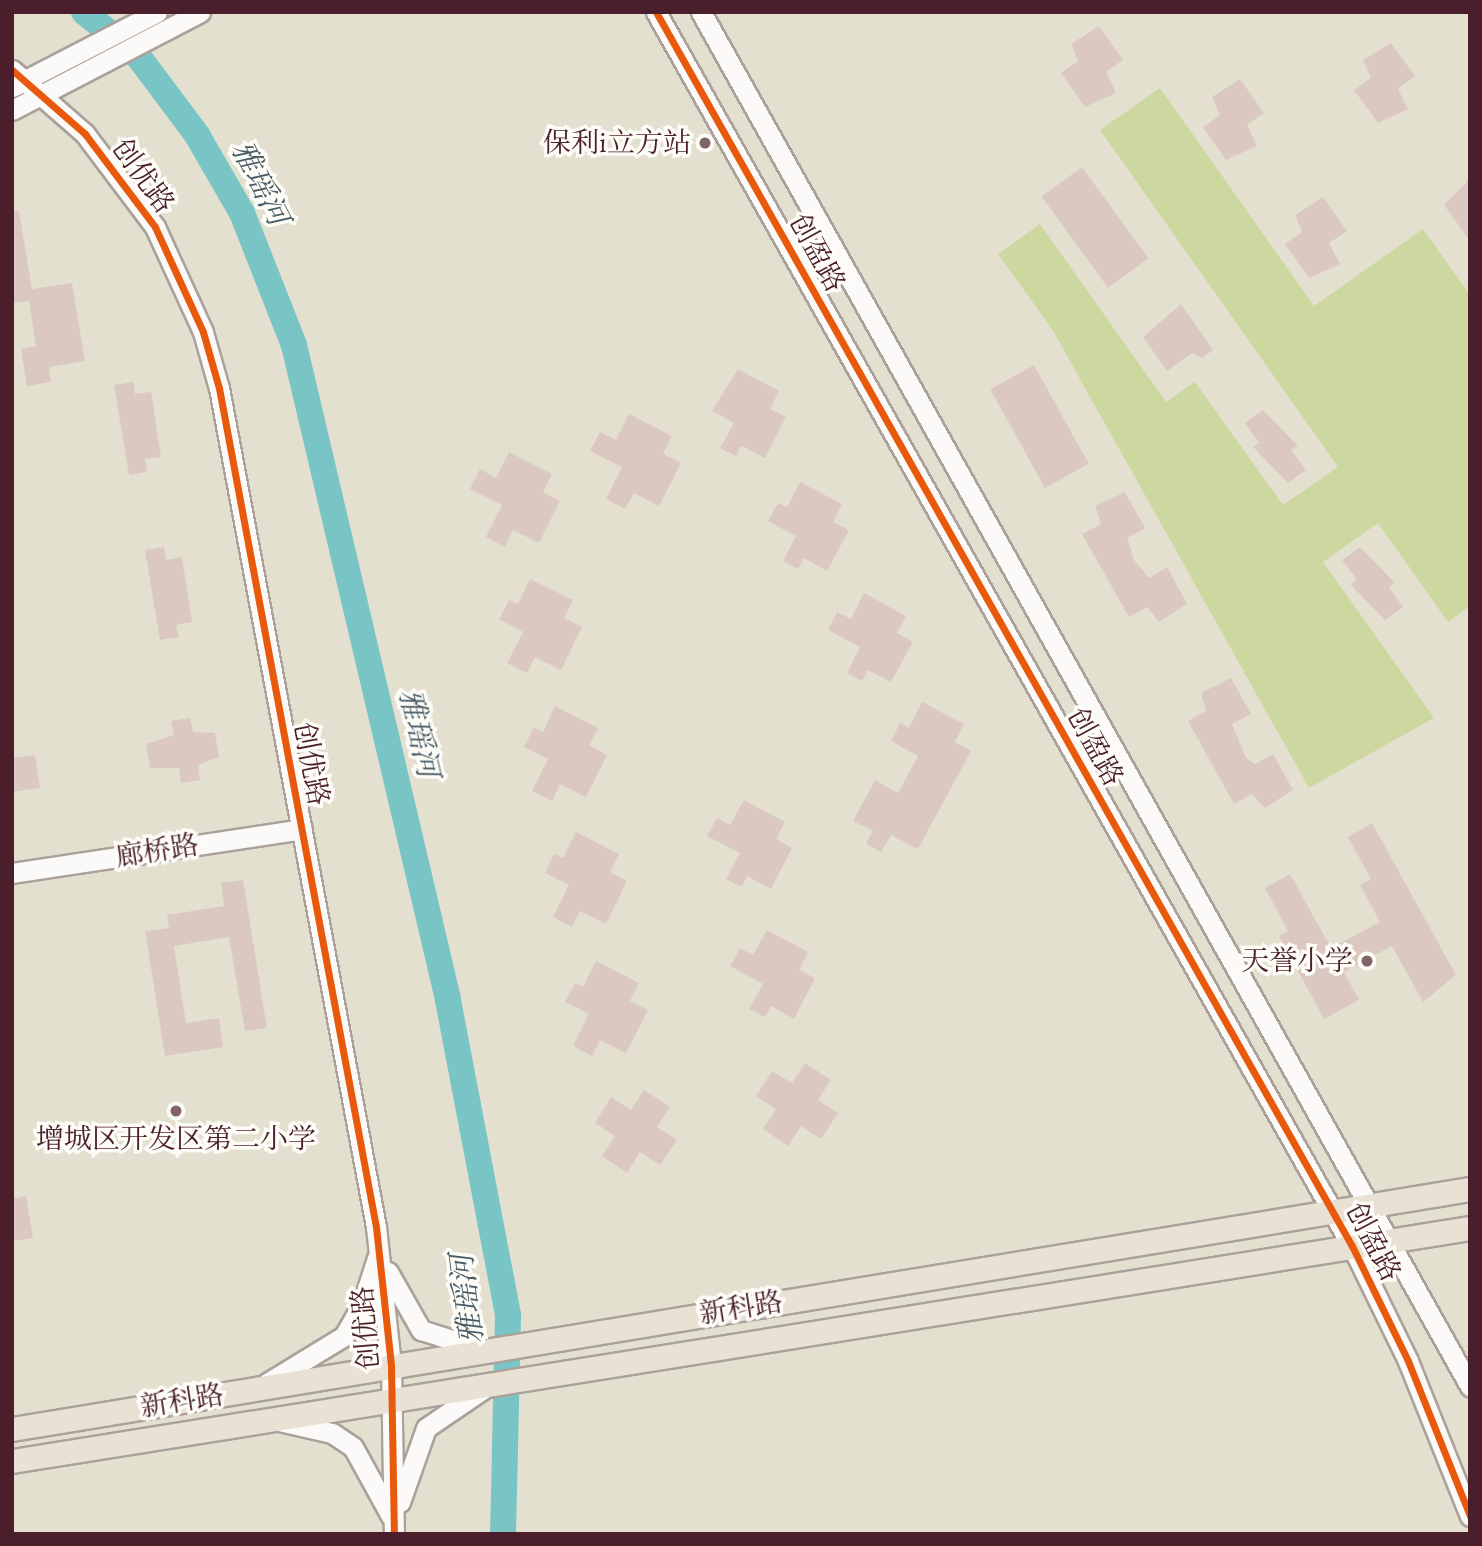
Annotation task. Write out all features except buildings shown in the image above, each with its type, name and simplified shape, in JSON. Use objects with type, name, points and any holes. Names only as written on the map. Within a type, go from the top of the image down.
[{"type":"main road","name":"新科路","points":[[12,1429],[1470,1189]]},
{"type":"main road","name":"新科路","points":[[12,1461],[1470,1228]]},
{"type":"street","points":[[17,79],[58,65],[157,12]]},
{"type":"street","name":"创盈路","points":[[656,12],[1352,1246],[1408,1361],[1470,1516]]},
{"type":"street","name":"创盈路","points":[[701,12],[1469,1383]]},
{"type":"street","points":[[12,110],[198,13]]},
{"type":"street","name":"创优路","points":[[17,79],[44,94],[108,161],[155,227],[203,332],[302,829],[379,1250],[393,1400],[394,1529]]},
{"type":"street","name":"廊桥路","points":[[12,873],[302,829]]},
{"type":"street","points":[[379,1250],[414,1324],[429,1336],[485,1351]]},
{"type":"street","points":[[257,1388],[344,1336],[362,1306],[379,1250]]},
{"type":"street","points":[[394,1529],[426,1428],[491,1384]]},
{"type":"street","points":[[271,1420],[332,1433],[353,1447],[394,1529]]},
{"type":"green space","points":[[1160,88],[1314,306],[1423,229],[1470,295],[1470,606],[1448,622],[1378,523],[1323,562],[1434,718],[1309,788],[1052,329],[998,254],[1040,224],[1166,402],[1195,382],[1283,505],[1338,467],[1100,130]]},
{"type":"waterway","name":"雅瑶河","points":[[84,12],[138,56],[197,135],[242,213],[294,345],[447,995],[508,1316],[503,1534]]},
{"type":"cycle path","points":[[656,12],[1352,1246],[1408,1361],[1470,1516]]},
{"type":"cycle path","points":[[12,70],[85,134],[155,227],[203,332],[219,388],[376,1227],[391,1366],[394,1534]]},
{"type":"place","name":"保利i立方站","points":[[705,143]]},
{"type":"place","name":"天誉小学","points":[[1367,961]]},
{"type":"place","name":"增城区开发区第二小学","points":[[176,1111]]}]
